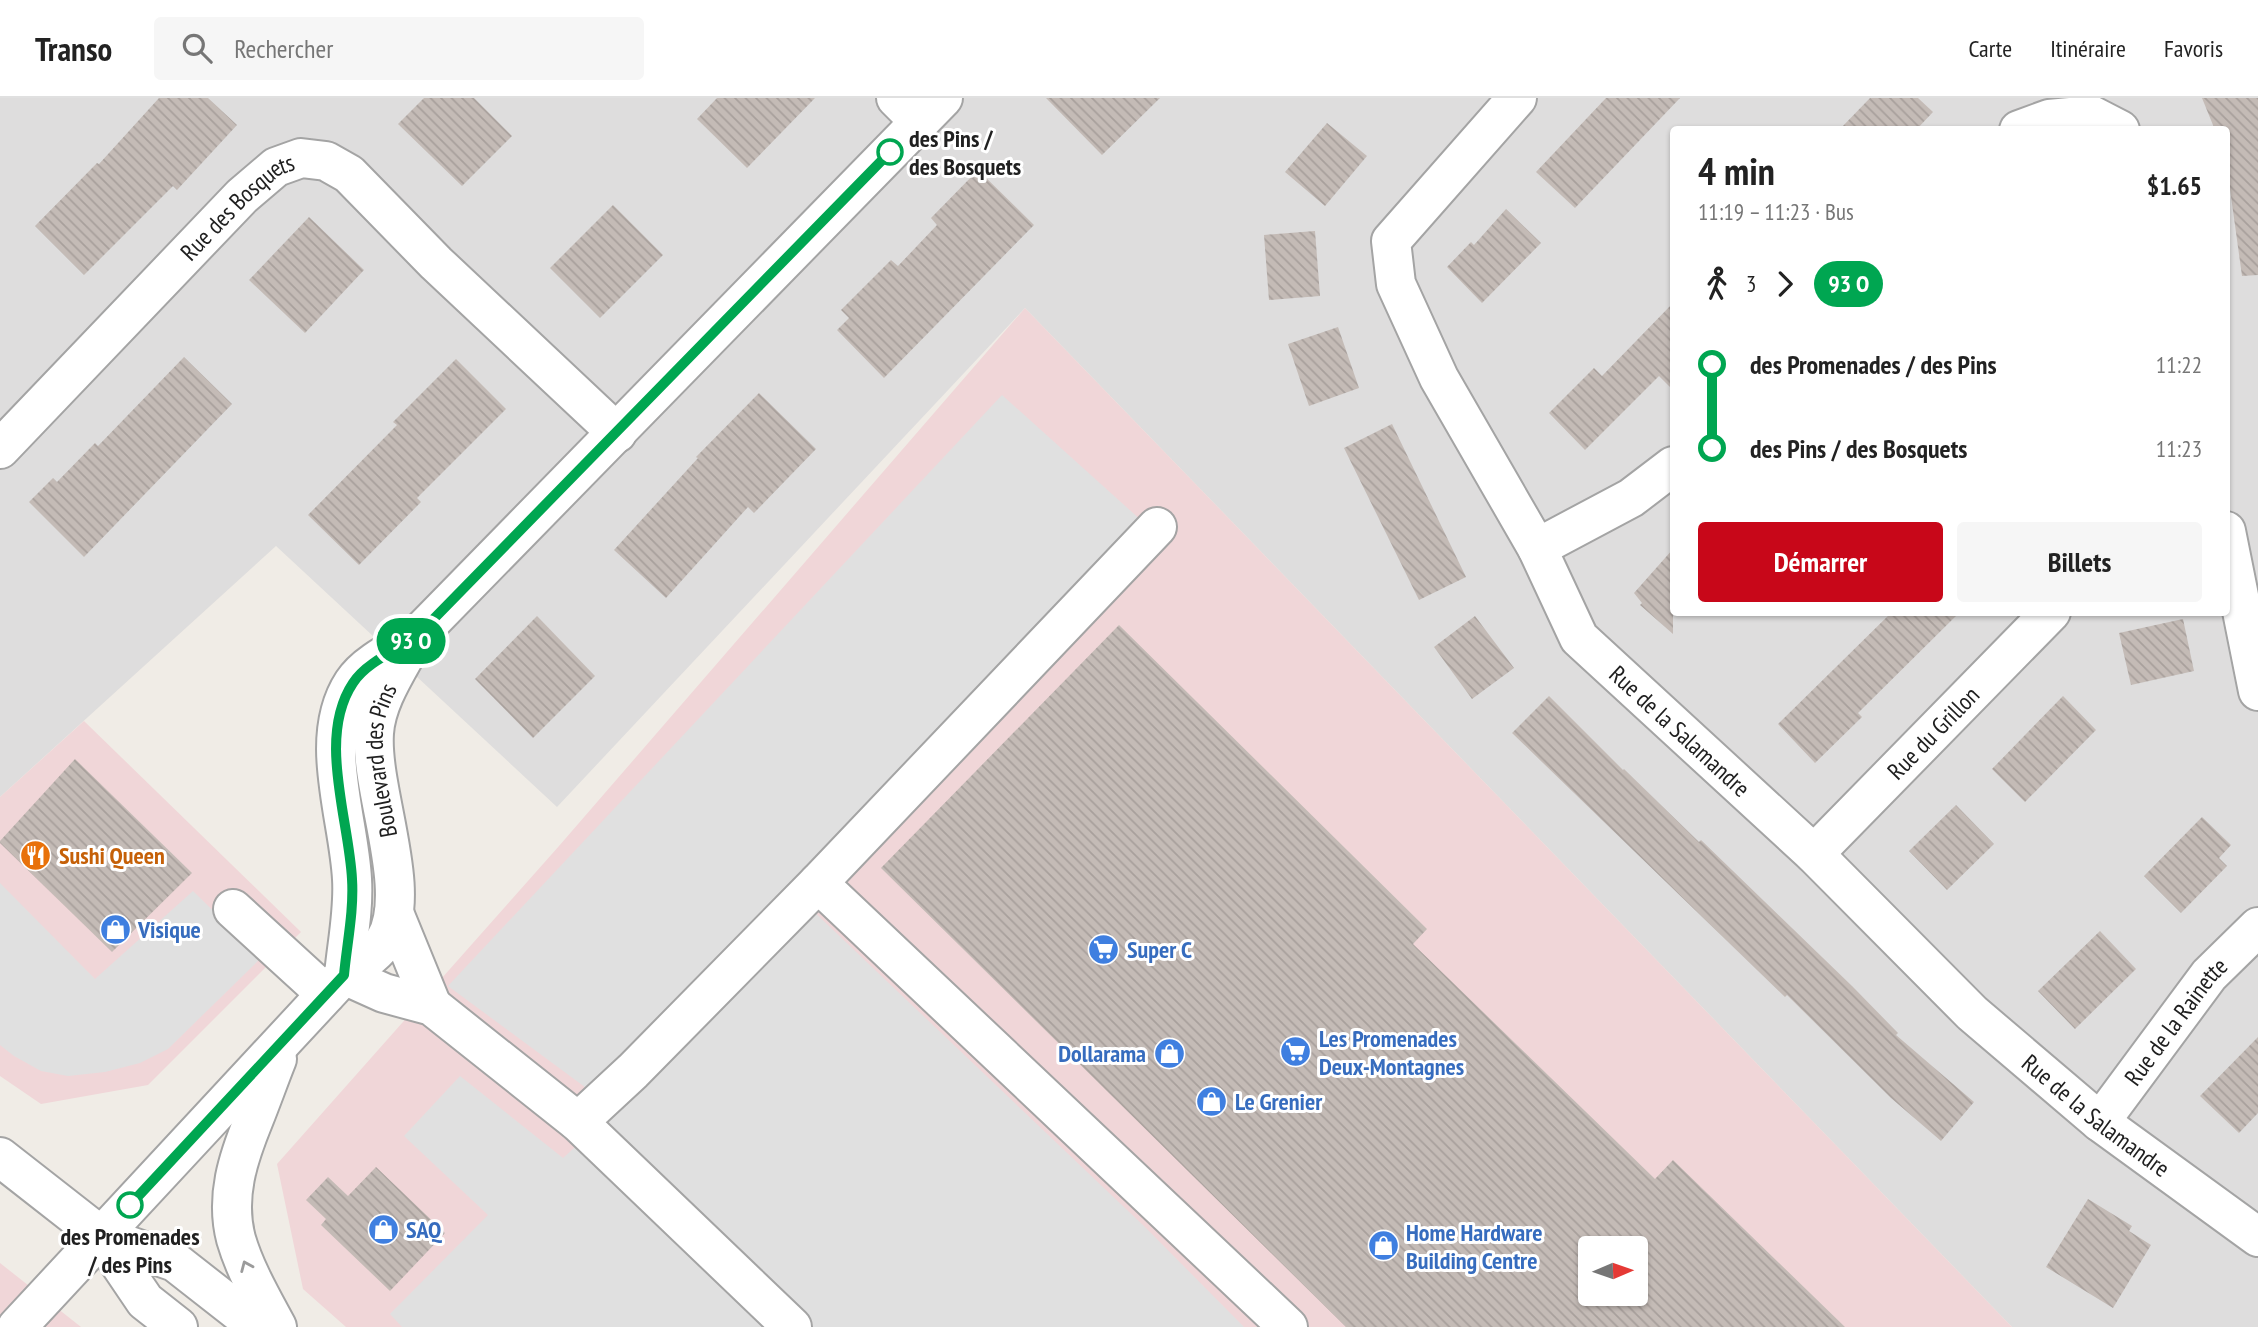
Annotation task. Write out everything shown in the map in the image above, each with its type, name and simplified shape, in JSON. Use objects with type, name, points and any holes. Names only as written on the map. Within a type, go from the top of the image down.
[{"type":"street","name":"Rue de la Salamandre","points":[[1517,98],[1391,241],[1396,284],[1439,378],[1537,548],[1579,638],[1814,854],[1972,1013],[2100,1122],[2258,1237]]},
{"type":"street","name":"Boulevard des Pins","points":[[17,1327],[335,985],[378,950],[390,930],[394,913],[394,872],[374,757],[374,730],[383,698],[414,639],[617,433],[920,106]]},
{"type":"street","points":[[2030,126],[2049,119],[2091,115],[2112,126]]},
{"type":"street","name":"Rue des Bosquets","points":[[0,449],[242,196],[276,167],[301,158],[326,161],[349,174],[436,263],[617,433]]},
{"type":"street","points":[[1537,548],[1631,498],[1670,468]]},
{"type":"street","points":[[578,1122],[633,1071],[818,883],[1157,527]]},
{"type":"street","points":[[2230,557],[2258,691]]},
{"type":"street","name":"Rue du Grillon","points":[[1814,854],[2047,616]]},
{"type":"street","points":[[335,985],[352,916],[352,879],[336,757],[339,718],[345,698],[359,675],[414,639]]},
{"type":"street","points":[[818,883],[1288,1327]]},
{"type":"street","points":[[233,909],[335,985],[384,993],[432,1006],[578,1122],[792,1327]]},
{"type":"street","points":[[394,913],[432,1006]]},
{"type":"street","name":"Rue de la Rainette","points":[[2100,1122],[2209,975],[2258,927]]},
{"type":"street","points":[[277,1327],[247,1270],[232,1217],[239,1157],[283,1040]]},
{"type":"street","points":[[0,1157],[100,1236],[145,1301],[177,1327]]},
{"type":"street","points":[[100,1236],[175,1262],[258,1327]]},
{"type":"shaded area","points":[[0,98],[2258,98],[2258,1327],[2012,1327],[1025,308],[557,807],[276,546],[0,797]]},
{"type":"shaded area","points":[[1025,308],[2012,1327],[346,1327],[303,1289],[277,1164],[559,846]]},
{"type":"shaded area","points":[[1002,395],[1143,522],[788,887],[1146,1228],[1244,1327],[402,1327],[390,1314],[488,1215],[404,1136],[460,1076],[563,1158],[616,1110],[448,986]]},
{"type":"shaded area","points":[[84,721],[301,932],[148,1085],[41,1104],[0,1076],[0,797]]},
{"type":"shaded area","points":[[0,883],[95,979],[193,891],[261,958],[168,1049],[140,1063],[105,1072],[68,1076],[41,1071],[0,1045]]},
{"type":"shaded area","points":[[0,1263],[81,1327],[0,1327]]},
{"type":"building","points":[[159,98],[208,98],[237,125],[177,190],[173,186],[84,275],[35,226],[97,163],[99,164]]},
{"type":"building","points":[[424,98],[474,98],[512,136],[462,186],[398,124]]},
{"type":"building","points":[[717,98],[815,98],[747,168],[697,119]]},
{"type":"building","points":[[1046,98],[1160,98],[1102,155]]},
{"type":"building","points":[[1606,98],[1680,98],[1575,208],[1536,172]]},
{"type":"building","points":[[1870,98],[1918,98],[1933,112],[1920,126],[1843,126]]},
{"type":"building","points":[[2202,98],[2258,98],[2258,275],[2242,276],[2230,189],[2230,126],[2213,126]]},
{"type":"building","points":[[1327,123],[1367,156],[1325,206],[1285,172]]},
{"type":"building","points":[[978,170],[1034,225],[884,378],[837,330],[849,318],[841,310],[891,260],[898,266],[937,225],[931,218]]},
{"type":"building","points":[[613,205],[663,255],[600,318],[550,268]]},
{"type":"building","points":[[1506,209],[1541,243],[1482,303],[1447,267],[1471,242],[1474,245]]},
{"type":"building","points":[[309,217],[364,270],[305,333],[249,280]]},
{"type":"building","points":[[1315,231],[1320,296],[1269,300],[1264,235]]},
{"type":"building","points":[[1670,306],[1670,387],[1659,376],[1585,450],[1549,413],[1594,368],[1602,376]]},
{"type":"building","points":[[1338,327],[1359,388],[1309,406],[1288,344]]},
{"type":"building","points":[[184,357],[232,404],[84,557],[29,502],[53,478],[57,482],[95,443],[98,446]]},
{"type":"building","points":[[456,359],[506,409],[417,498],[421,502],[359,565],[308,515],[397,425],[393,422]]},
{"type":"building","points":[[759,393],[816,449],[754,513],[748,507],[666,598],[614,550],[698,458],[696,457]]},
{"type":"building","points":[[1392,424],[1466,577],[1419,600],[1344,448]]},
{"type":"building","points":[[1670,552],[1670,616],[1673,616],[1673,634],[1640,605],[1642,603],[1634,593]]},
{"type":"building","points":[[537,616],[595,676],[533,738],[475,679]]},
{"type":"building","points":[[1475,616],[1514,668],[1472,699],[1434,647]]},
{"type":"building","points":[[1888,616],[1956,616],[1858,713],[1862,717],[1815,763],[1778,724]]},
{"type":"building","points":[[2183,619],[2194,671],[2131,685],[2119,633]]},
{"type":"building","name":"Les Promenades Deux-Montagnes","points":[[1119,625],[1427,929],[1413,944],[1655,1179],[1673,1160],[1845,1327],[1346,1327],[881,868]]},
{"type":"building","points":[[1549,696],[1623,770],[1699,842],[1701,840],[1852,986],[1898,1033],[1896,1035],[1974,1102],[1941,1141],[1891,1098],[1512,733]]},
{"type":"building","points":[[2063,696],[2096,730],[2025,802],[1992,769]]},
{"type":"building","points":[[75,759],[192,873],[112,952],[0,843]]},
{"type":"building","points":[[1956,805],[1994,844],[1947,890],[1909,851]]},
{"type":"building","points":[[2202,817],[2231,845],[2219,858],[2227,866],[2181,913],[2144,876]]},
{"type":"building","points":[[2100,931],[2136,969],[2075,1029],[2038,991]]},
{"type":"building","points":[[2258,1037],[2258,1113],[2239,1133],[2200,1096]]},
{"type":"building","name":"SAQ","points":[[376,1167],[445,1233],[390,1291],[321,1225],[326,1219],[306,1200],[328,1177],[348,1196]]},
{"type":"building","points":[[2088,1199],[2132,1226],[2129,1231],[2151,1245],[2113,1308],[2046,1267]]},
{"type":"bus line","points":[[130,1205],[344,975],[352,916],[352,879],[336,757],[339,718],[352,684],[369,666],[414,639],[890,152]]},
{"type":"place","name":"des Pins / des Bosquets","points":[[890,152]]},
{"type":"place","name":"Sushi Queen","points":[[36,855]]},
{"type":"place","name":"Visique","points":[[115,929]]},
{"type":"place","name":"Super C","points":[[1104,949]]},
{"type":"place","name":"Les Promenades Deux-Montagnes","points":[[1296,1052]]},
{"type":"place","name":"Dollarama","points":[[1169,1053]]},
{"type":"place","name":"Le Grenier","points":[[1212,1101]]},
{"type":"place","name":"des Promenades / des Pins","points":[[130,1205]]},
{"type":"place","name":"SAQ","points":[[383,1229]]},
{"type":"place","name":"Home Hardware Building Centre","points":[[1383,1246]]}]
